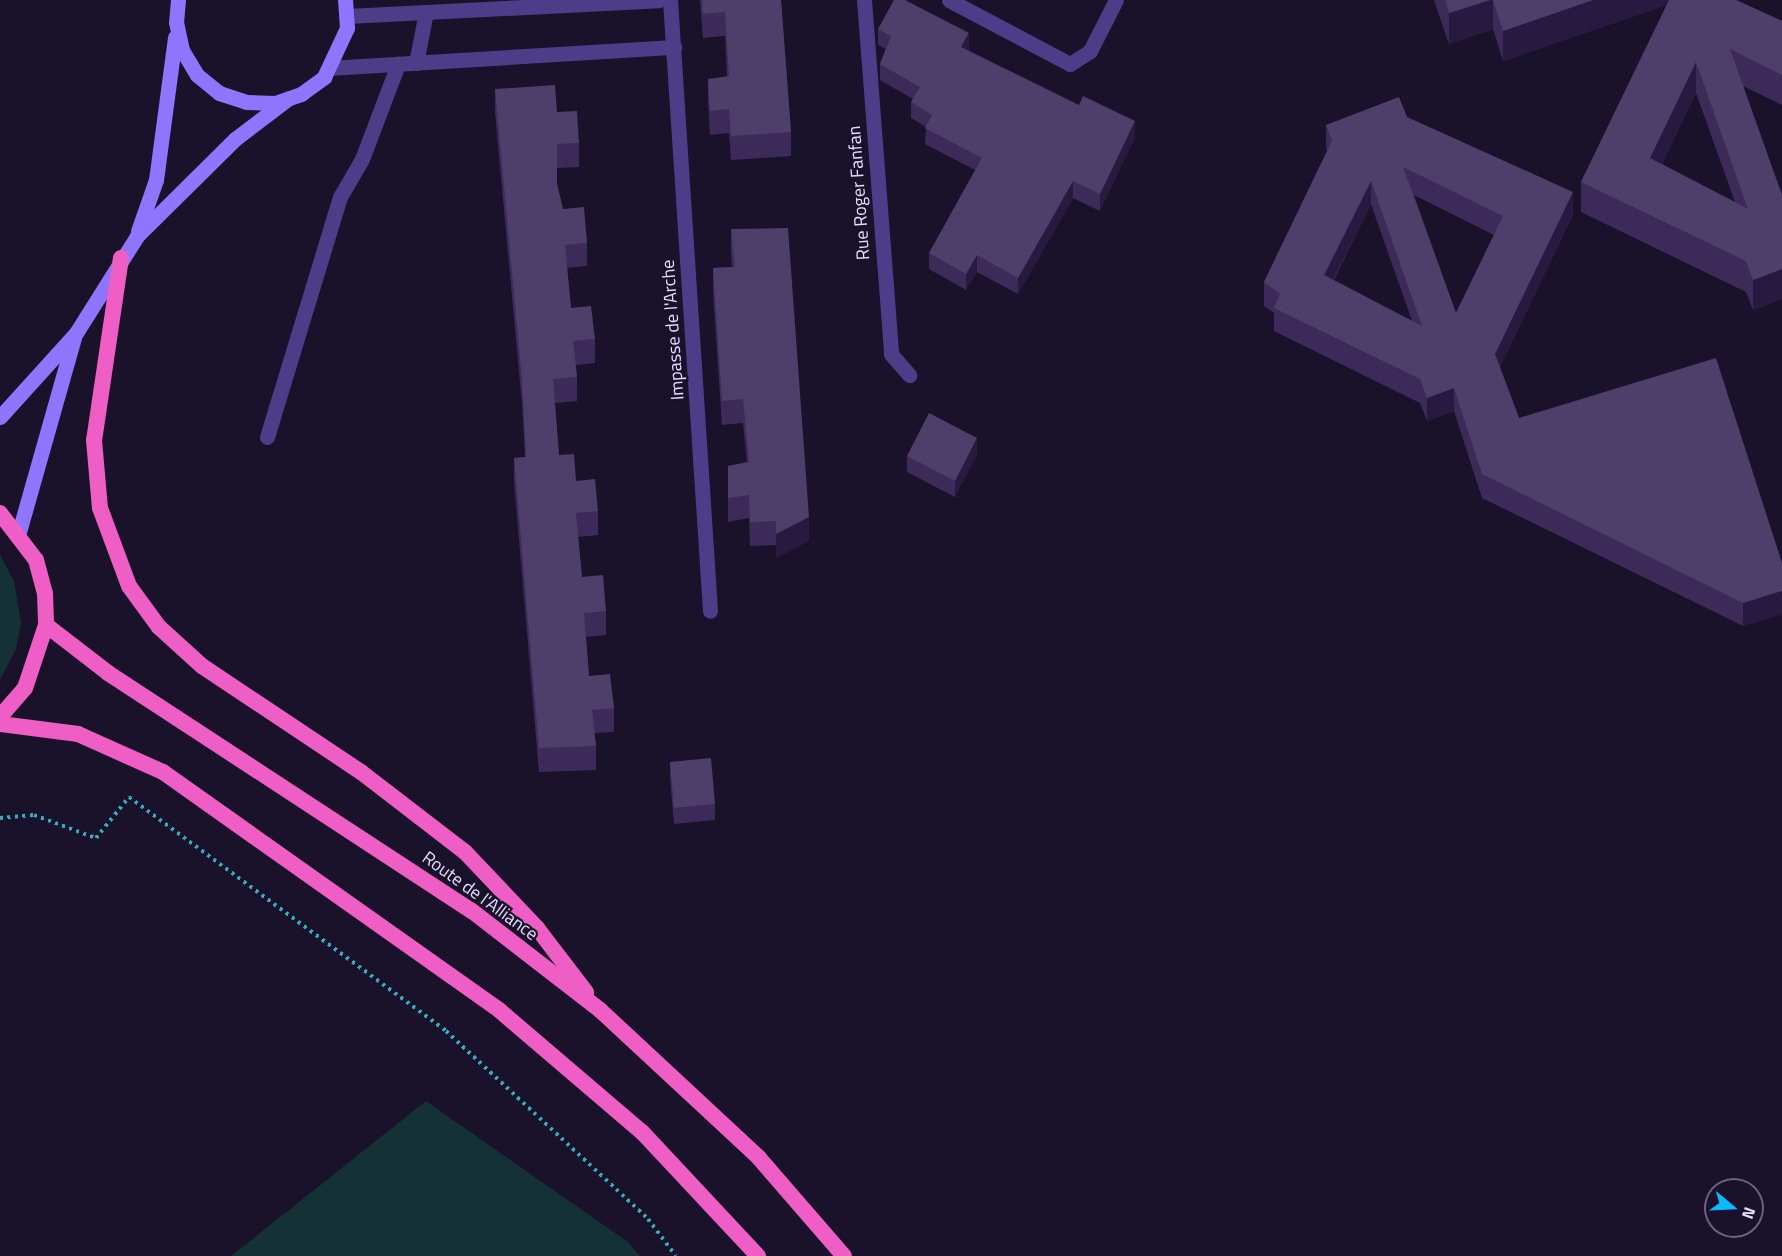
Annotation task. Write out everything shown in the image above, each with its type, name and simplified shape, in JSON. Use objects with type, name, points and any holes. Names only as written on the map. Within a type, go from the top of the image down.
[{"type":"highway","points":[[121,258],[94,440],[100,508],[129,586],[159,627],[202,666],[361,772],[465,852],[537,928],[600,1010]]},
{"type":"highway","points":[[0,513],[19,532],[42,582],[46,626],[25,688],[0,717]]},
{"type":"highway","name":"Route de l'Alliance","points":[[46,626],[108,672],[472,911],[600,1010],[759,1158],[844,1256]]},
{"type":"highway","points":[[0,724],[78,734],[163,772],[499,1010],[642,1132],[758,1256]]},
{"type":"main road","points":[[137,236],[164,135],[178,0]]},
{"type":"main road","points":[[0,417],[76,333],[121,258],[137,236],[235,139],[329,68],[346,16],[345,0]]},
{"type":"main road","points":[[176,22],[187,58],[219,93],[246,102],[289,98]]},
{"type":"main road","points":[[19,532],[76,333]]},
{"type":"street","points":[[346,16],[659,0]]},
{"type":"street","name":"Impasse de l'Arche","points":[[670,0],[710,610]]},
{"type":"street","name":"Rue Roger Fanfan","points":[[864,0],[891,354],[909,375]]},
{"type":"street","points":[[949,0],[1070,64],[1090,51],[1116,0]]},
{"type":"street","points":[[416,63],[426,12]]},
{"type":"street","points":[[329,68],[674,47]]},
{"type":"street","points":[[267,436],[340,197],[362,159],[398,64]]},
{"type":"path","points":[[0,818],[34,815],[96,837],[129,797],[446,1031],[648,1219],[676,1256]]},
{"type":"green space","points":[[0,555],[14,581],[21,623],[16,649],[0,680]]},
{"type":"green space","points":[[426,1101],[628,1242],[640,1256],[231,1256]]},
{"type":"building","points":[[702,0],[781,0],[791,132],[731,136],[729,109],[710,111],[708,79],[729,76],[725,12],[703,14]]},
{"type":"building","points":[[894,0],[905,0],[969,33],[961,47],[1079,105],[1083,96],[1135,121],[1100,194],[1073,181],[1018,278],[977,255],[966,274],[929,253],[982,158],[925,128],[932,115],[911,102],[920,87],[880,64],[891,36],[878,29]]},
{"type":"building","points":[[1445,0],[1490,0],[1449,13]]},
{"type":"building","points":[[1493,0],[1593,0],[1503,31]]},
{"type":"building","points":[[1669,0],[1736,0],[1782,21],[1782,75],[1730,49],[1782,195],[1782,269],[1753,280],[1746,261],[1581,182]],"holes":[[[1696,62],[1748,209],[1650,158]]]},
{"type":"building","points":[[555,85],[557,112],[577,111],[579,143],[557,144],[557,184],[563,209],[584,207],[587,243],[565,245],[571,308],[591,306],[595,339],[573,341],[577,377],[553,379],[559,455],[574,454],[576,481],[595,479],[598,511],[576,513],[582,577],[603,575],[606,611],[584,613],[589,676],[610,674],[614,708],[592,710],[596,746],[539,748],[514,458],[526,457],[522,380],[495,89]]},
{"type":"building","points":[[1399,97],[1407,117],[1573,192],[1495,354],[1519,418],[1716,358],[1782,563],[1782,591],[1743,603],[1482,474],[1454,388],[1427,398],[1420,379],[1274,308],[1280,294],[1264,282],[1332,141],[1326,125]],"holes":[[[1403,167],[1503,216],[1456,313]],[[1371,181],[1422,326],[1324,275]]]},
{"type":"building","points":[[788,228],[809,517],[776,534],[776,521],[750,522],[749,495],[728,498],[728,466],[749,462],[743,399],[722,401],[713,268],[735,267],[731,229]]},
{"type":"building","points":[[929,413],[977,438],[955,481],[907,456]]},
{"type":"building","points":[[711,758],[715,804],[674,808],[670,762]]}]
